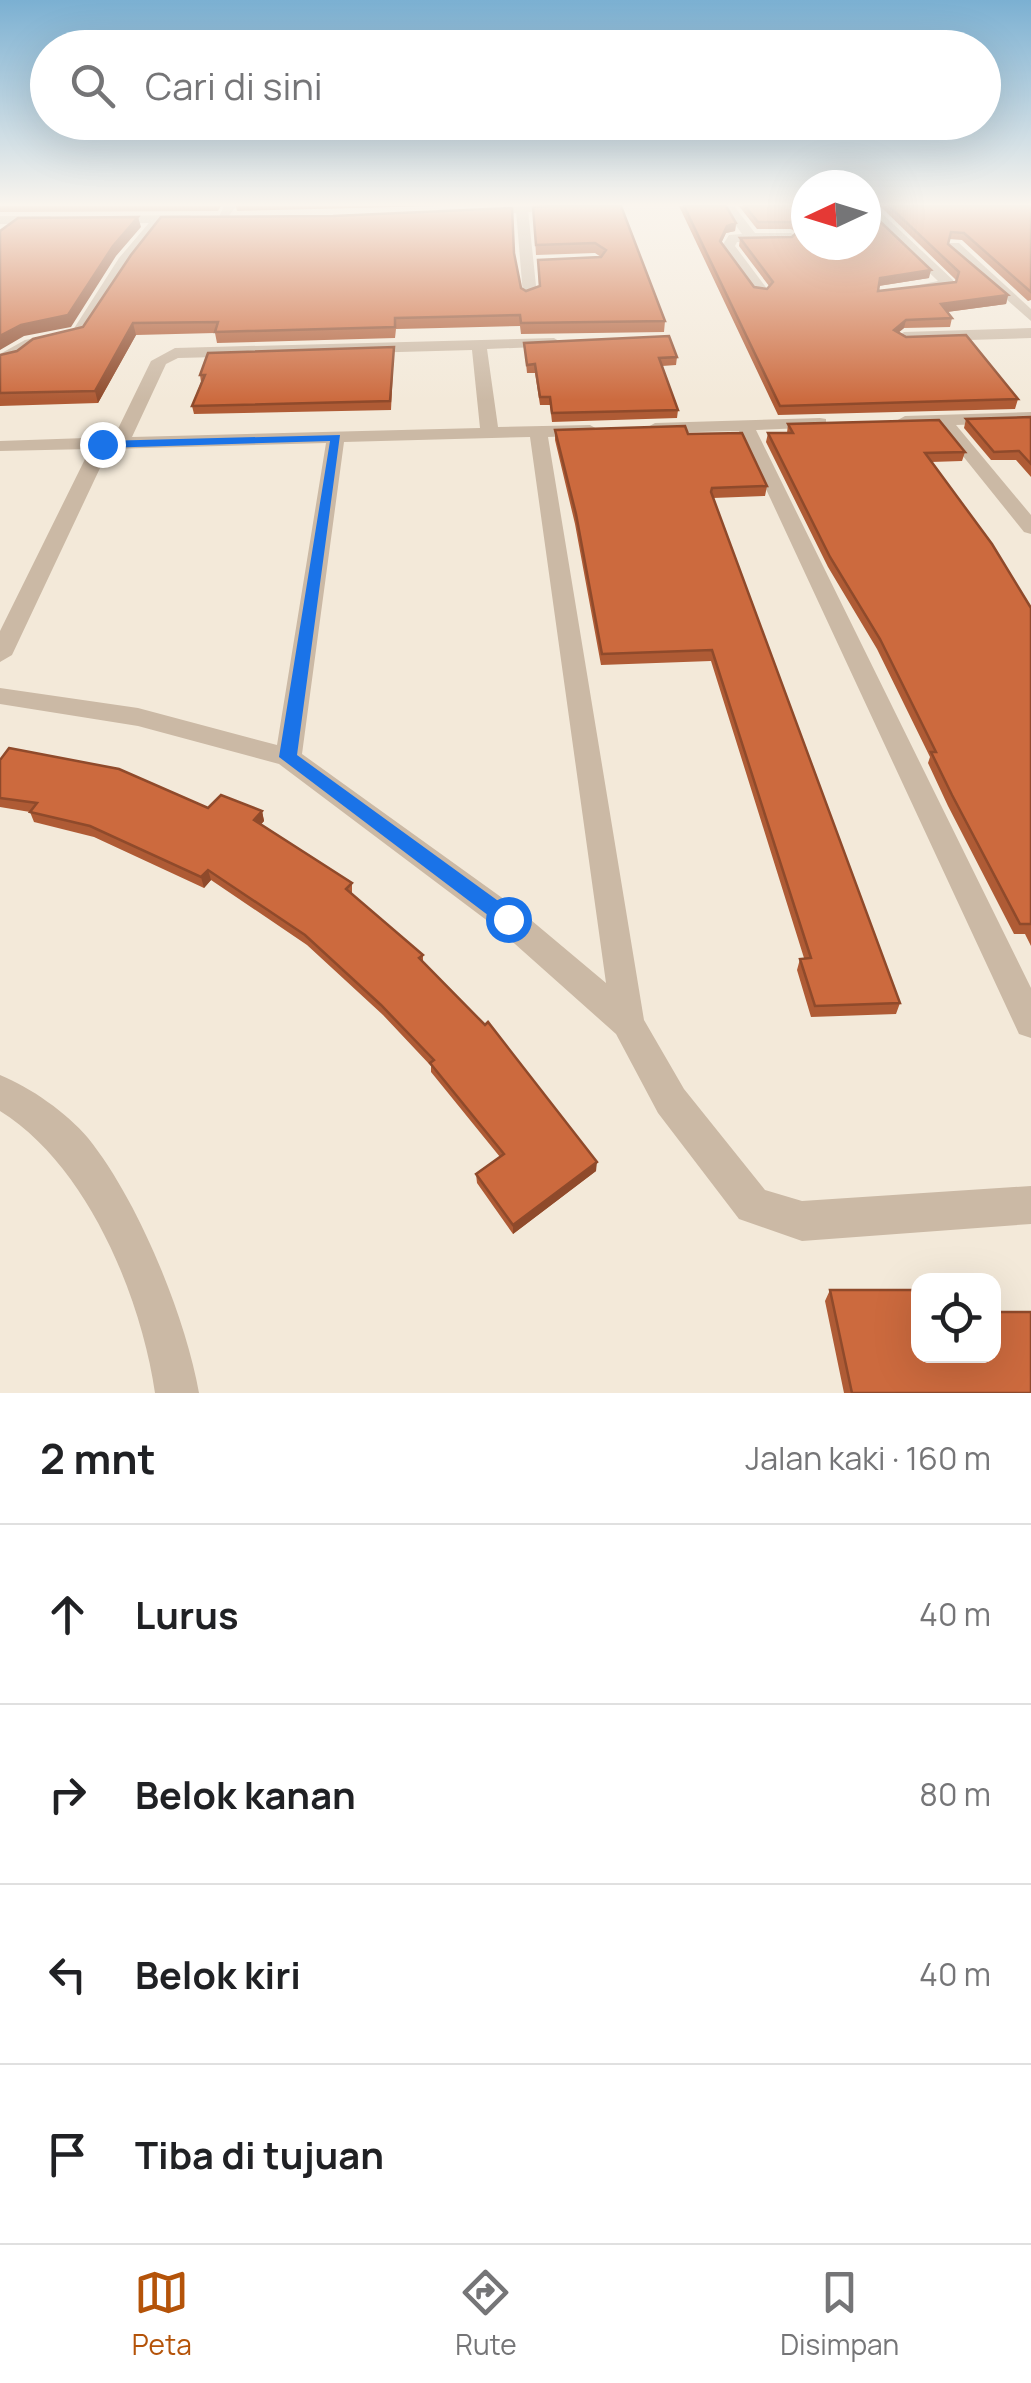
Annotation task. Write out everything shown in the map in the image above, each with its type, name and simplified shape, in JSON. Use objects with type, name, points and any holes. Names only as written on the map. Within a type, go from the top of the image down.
[{"type":"street","points":[[0,359],[14,356],[42,340],[75,336],[117,271]]},
{"type":"street","points":[[526,271],[530,295]]},
{"type":"street","points":[[747,271],[761,290]]},
{"type":"street","points":[[903,290],[948,283],[935,271]]},
{"type":"street","points":[[981,271],[1031,317]]},
{"type":"street","points":[[904,337],[1031,333]]},
{"type":"street","points":[[0,655],[158,361],[174,354],[579,342]]},
{"type":"street","points":[[480,346],[490,433]]},
{"type":"street","points":[[887,422],[1031,417]]},
{"type":"street","points":[[944,420],[1031,528]]},
{"type":"street","points":[[0,446],[832,423]]},
{"type":"street","points":[[745,426],[1031,1023]]},
{"type":"street","points":[[538,432],[628,1023],[671,1101],[753,1205],[802,1222],[1031,1205]]},
{"type":"street","points":[[288,757],[336,438]]},
{"type":"street","points":[[0,696],[138,717],[288,757],[508,919],[628,1023]]},
{"type":"street","points":[[0,1092],[74,1150],[128,1240],[170,1356],[178,1393]]},
{"type":"building","points":[[0,271],[97,271],[68,315],[21,325],[0,336]]},
{"type":"building","points":[[120,271],[518,271],[521,288],[526,291],[540,286],[539,271],[646,271],[665,321],[521,323],[520,315],[395,318],[395,327],[215,332],[218,322],[133,323],[95,391],[0,393],[0,355],[17,351],[33,339],[83,327]]},
{"type":"building","points":[[715,271],[742,271],[754,287],[767,289],[773,282],[765,271],[925,271],[880,278],[878,291],[956,282],[958,271],[980,271],[1008,295],[941,304],[952,318],[906,320],[894,330],[906,337],[966,335],[1018,399],[780,406]]},
{"type":"building","points":[[1007,271],[1031,271],[1031,292]]},
{"type":"building","points":[[669,336],[677,357],[659,358],[678,410],[552,413],[550,397],[540,397],[535,364],[527,365],[524,343]]},
{"type":"building","points":[[394,347],[390,401],[192,406],[205,375],[200,375],[208,353]]},
{"type":"building","points":[[1031,417],[1031,464],[1019,451],[994,452],[966,419]]},
{"type":"building","points":[[939,420],[965,452],[925,453],[992,544],[1031,608],[1031,924],[1020,924],[952,795],[931,752],[936,752],[880,639],[830,557],[768,433],[793,433],[788,424]]},
{"type":"building","points":[[685,426],[688,434],[742,433],[767,486],[712,488],[711,492],[900,1003],[815,1006],[800,959],[811,958],[712,650],[602,654],[576,514],[555,430]]},
{"type":"building","points":[[9,748],[119,769],[208,808],[221,795],[262,811],[254,820],[352,883],[346,889],[423,955],[419,958],[485,1025],[488,1022],[597,1162],[513,1225],[476,1174],[504,1154],[430,1063],[434,1060],[381,1005],[305,935],[208,870],[201,877],[90,826],[30,812],[37,803],[0,798],[0,760]]},
{"type":"building","points":[[830,1290],[911,1290],[911,1363],[1001,1363],[1001,1312],[1031,1312],[1031,1393],[852,1393]]},
{"type":"route","points":[[102,444],[336,438],[288,757],[508,919]]}]
